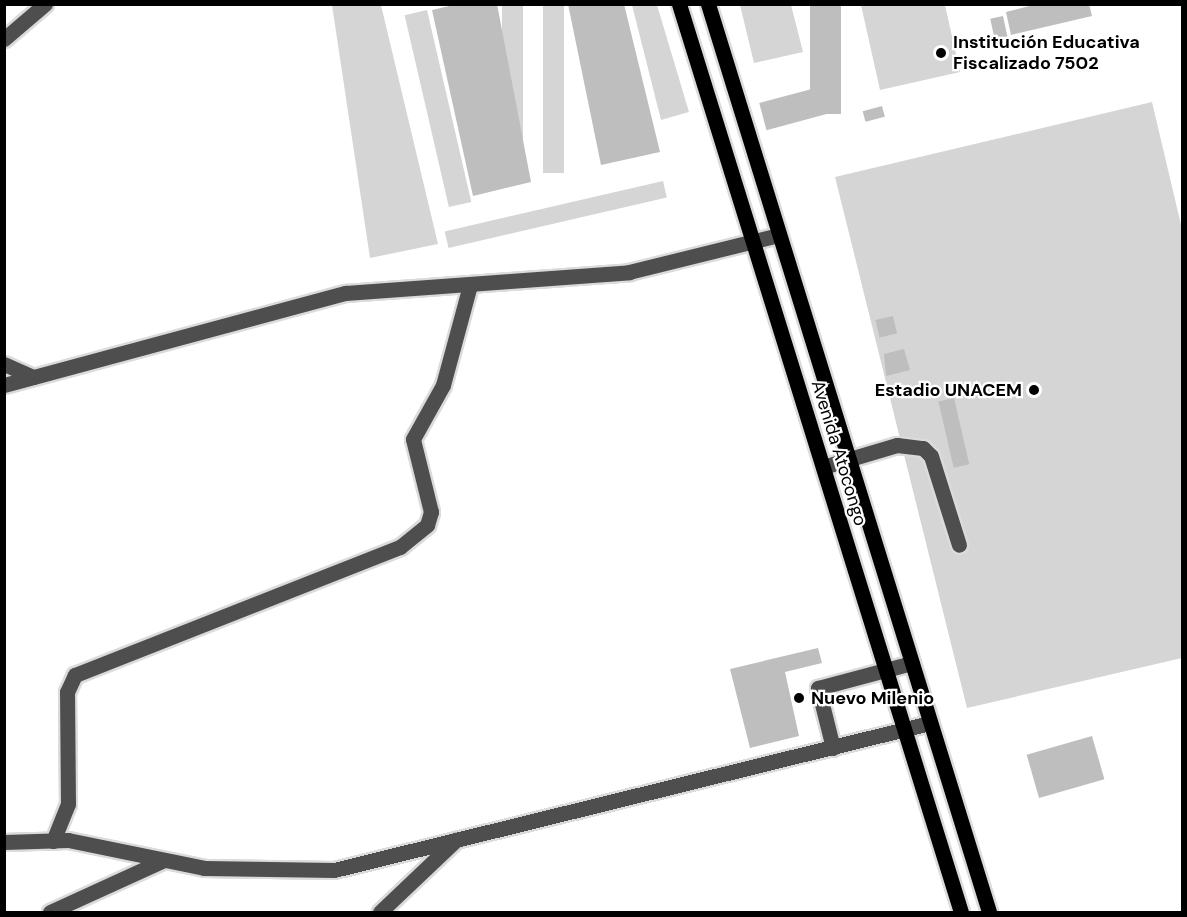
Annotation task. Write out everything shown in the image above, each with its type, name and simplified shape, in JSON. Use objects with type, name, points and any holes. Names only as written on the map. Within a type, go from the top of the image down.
[{"type":"main road","name":"Avenida Atocongo","points":[[679,4],[961,912]]},
{"type":"main road","name":"Avenida Atocongo","points":[[708,4],[989,912]]},
{"type":"main road","points":[[725,152],[750,142]]},
{"type":"main road","points":[[766,285],[792,277]]},
{"type":"lane","points":[[4,39],[45,4]]},
{"type":"lane","points":[[4,386],[346,293],[629,272],[779,236]]},
{"type":"lane","points":[[53,841],[68,804],[67,692],[75,675],[400,547],[427,525],[430,512],[413,439],[444,385],[470,285]]},
{"type":"lane","points":[[4,364],[33,377]]},
{"type":"lane","points":[[823,467],[848,458],[897,446],[923,448],[959,545]]},
{"type":"lane","points":[[832,747],[818,688],[912,663]]},
{"type":"lane","points":[[4,842],[53,841],[204,868],[334,870],[930,723]]},
{"type":"lane","points":[[380,912],[456,840]]},
{"type":"lane","points":[[50,912],[164,860]]},
{"type":"shaded area","points":[[332,5],[381,5],[438,244],[370,258]]},
{"type":"shaded area","points":[[502,5],[523,5],[523,183],[502,183]]},
{"type":"shaded area","points":[[543,5],[564,5],[564,173],[543,173]]},
{"type":"shaded area","points":[[632,5],[657,5],[689,112],[661,120]]},
{"type":"shaded area","points":[[740,5],[791,5],[803,52],[754,63]]},
{"type":"shaded area","points":[[861,5],[945,5],[960,72],[880,90]]},
{"type":"shaded area","points":[[427,10],[471,202],[449,207],[405,15]]},
{"type":"shaded area","name":"Estadio UNACEM","points":[[1152,102],[1182,229],[1182,658],[967,708],[835,177]]},
{"type":"shaded area","points":[[663,181],[667,198],[449,248],[445,231]]},
{"type":"building","points":[[458,4],[497,4],[531,182],[473,196],[432,10]]},
{"type":"building","points":[[568,4],[624,4],[660,152],[601,165]]},
{"type":"building","points":[[810,4],[841,4],[841,114],[810,114]]},
{"type":"building","points":[[1037,4],[1089,4],[1092,16],[1011,35],[1006,12]]},
{"type":"building","points":[[1003,16],[1009,45],[997,48],[990,19]]},
{"type":"building","points":[[823,86],[830,113],[766,130],[759,103]]},
{"type":"building","points":[[882,106],[885,117],[866,122],[863,111]]},
{"type":"building","points":[[893,316],[897,334],[880,338],[875,320]]},
{"type":"building","points":[[904,349],[910,370],[886,376],[884,354]]},
{"type":"building","points":[[954,398],[969,464],[954,468],[938,402]]},
{"type":"building","points":[[818,648],[822,663],[785,672],[799,736],[750,748],[730,669]]},
{"type":"building","points":[[1092,736],[1104,779],[1039,798],[1027,755]]},
{"type":"place","name":"Institución Educativa Fiscalizado 7502","points":[[941,53]]},
{"type":"place","name":"Estadio UNACEM","points":[[1034,390]]},
{"type":"place","name":"Nuevo Milenio","points":[[799,698]]}]
